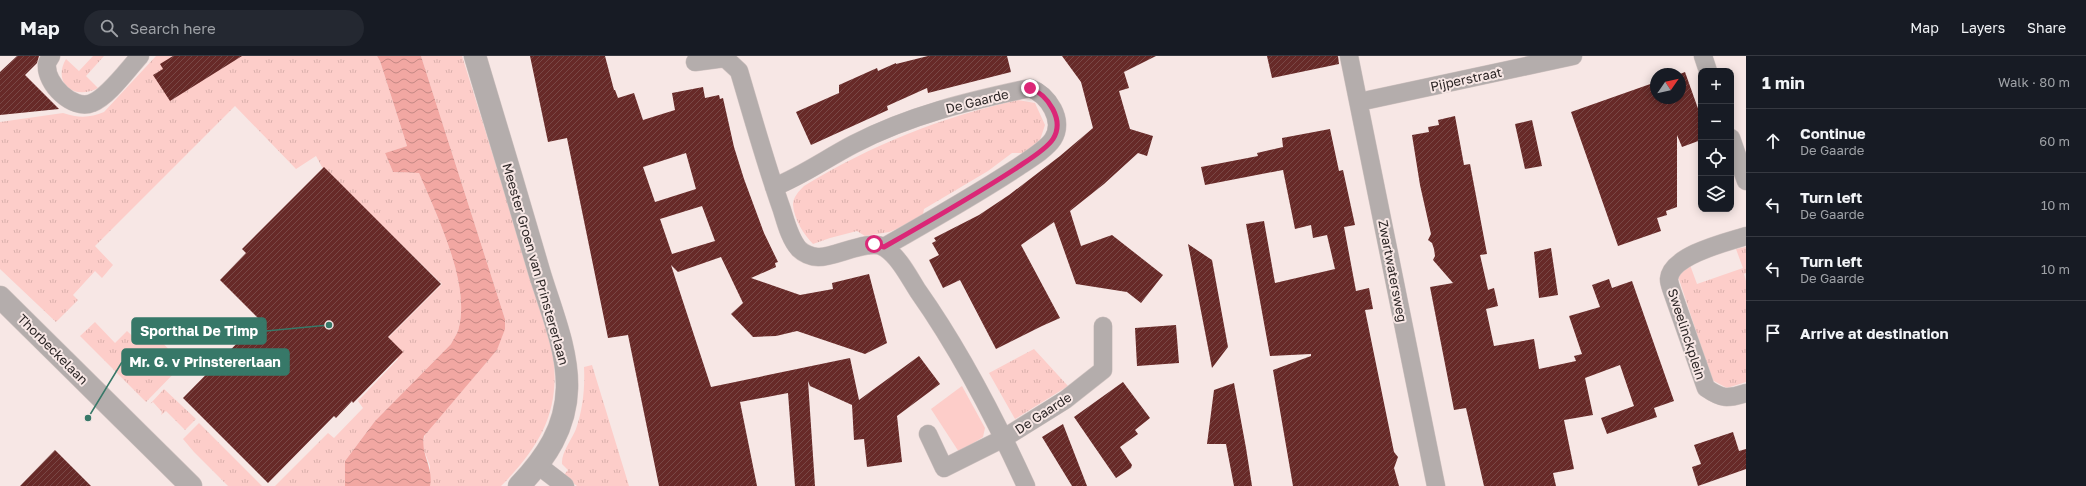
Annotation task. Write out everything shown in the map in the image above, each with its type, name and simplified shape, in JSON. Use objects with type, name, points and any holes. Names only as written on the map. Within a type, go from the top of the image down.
[{"type":"street","points":[[51,56],[47,64],[49,76],[54,86],[75,103],[84,105],[93,103],[105,94],[140,56]]},
{"type":"street","name":"Meester Groen van Prinstererlaan","points":[[475,56],[564,358],[567,388],[562,417],[548,451],[539,466],[519,486]]},
{"type":"street","name":"Zwartwatersweg","points":[[1349,56],[1436,486]]},
{"type":"street","name":"Pijperstraat","points":[[1359,102],[1573,56]]},
{"type":"street","points":[[1703,56],[1707,68]]},
{"type":"street","points":[[695,62],[725,58],[740,71],[774,187],[792,238],[799,248],[807,255],[817,258],[874,244],[884,247]]},
{"type":"street","name":"De Gaarde","points":[[774,187],[788,182],[854,144],[922,115],[966,102],[1030,88],[1038,91],[1048,101],[1054,114],[1057,127],[1053,140],[1030,159],[979,192],[884,247],[902,267],[944,328],[973,377],[1004,438],[1026,486]]},
{"type":"street","points":[[1732,140],[1746,181]]},
{"type":"street","name":"Sweelinckplein","points":[[1746,236],[1686,258],[1674,269],[1669,279],[1689,342],[1706,388],[1718,396],[1730,398],[1746,393]]},
{"type":"street","name":"Thorbeckelaan","points":[[0,297],[191,486]]},
{"type":"street","name":"De Gaarde","points":[[928,434],[944,468],[1004,438],[1065,400],[1103,370],[1103,326]]},
{"type":"street","points":[[539,466],[565,486]]},
{"type":"green space","points":[[93,56],[104,56],[86,76],[98,88],[81,92],[74,91],[68,87],[64,82],[62,75],[62,68],[66,59],[79,71]]},
{"type":"green space","points":[[156,56],[377,56],[380,61],[407,146],[385,153],[393,172],[419,173],[450,248],[460,290],[461,309],[457,333],[451,344],[375,421],[345,461],[345,486],[275,486],[328,433],[334,438],[363,408],[358,401],[398,359],[383,343],[442,284],[322,167],[316,156],[296,169],[235,106],[95,246],[113,265],[102,278],[95,271],[73,295],[78,300],[56,322],[0,269],[0,122],[63,113],[84,117],[104,112]]},
{"type":"green space","points":[[421,56],[462,56],[550,338],[554,361],[555,382],[553,401],[548,419],[530,453],[501,486],[430,486],[430,466],[422,445],[426,432],[497,350],[505,319]]},
{"type":"green space","points":[[1018,100],[1035,103],[1045,125],[1040,140],[1025,153],[1012,153],[988,171],[924,209],[922,219],[889,232],[865,236],[857,231],[813,244],[797,221],[793,202],[798,192],[804,186],[829,171],[881,145],[908,134],[962,115]]},
{"type":"green space","points":[[1746,247],[1746,273],[1744,274],[1746,281],[1746,382],[1727,388],[1712,380],[1678,276],[1690,265],[1697,284],[1743,268],[1736,249]]},
{"type":"green space","points":[[95,322],[115,343],[127,331],[141,344],[153,333],[183,364],[146,402],[80,336]]},
{"type":"green space","points":[[1034,349],[1068,386],[1015,419],[989,373]]},
{"type":"green space","points":[[592,365],[629,486],[577,486],[563,476],[568,470],[562,464],[563,455],[576,429],[582,406],[584,391],[584,367]]},
{"type":"green space","points":[[962,386],[985,428],[983,437],[959,452],[931,409]]},
{"type":"green space","points":[[164,389],[196,419],[185,430],[166,411],[161,415],[162,412],[153,402],[150,404]]},
{"type":"green space","points":[[199,423],[262,486],[228,486],[194,452],[183,439]]},
{"type":"water","points":[[377,56],[421,56],[505,319],[505,329],[497,350],[424,436],[423,442],[431,479],[430,486],[345,486],[345,461],[375,421],[451,344],[457,333],[461,309],[460,290],[450,248],[419,173],[393,172],[385,153],[407,146],[380,61]]},
{"type":"building","points":[[17,56],[39,56],[37,63],[25,75],[59,109],[0,115],[0,72]]},
{"type":"building","points":[[173,56],[242,56],[170,101],[153,75],[163,69],[160,64]]},
{"type":"building","points":[[530,56],[605,56],[614,90],[618,98],[634,93],[643,120],[675,110],[672,93],[703,87],[705,98],[719,95],[720,99],[723,98],[734,147],[744,179],[764,233],[778,262],[775,263],[776,267],[751,278],[800,295],[833,289],[832,283],[869,274],[887,343],[865,354],[797,331],[776,336],[753,337],[731,314],[743,303],[721,257],[678,272],[671,265],[711,387],[850,358],[859,400],[919,356],[940,384],[897,416],[902,462],[867,467],[864,439],[854,440],[852,405],[810,386],[808,381],[815,486],[795,486],[788,393],[740,402],[757,486],[659,486],[628,335],[608,338],[567,138],[548,142]],"holes":[[[686,153],[696,189],[655,202],[643,167]],[[702,206],[715,241],[672,254],[660,219]]]},
{"type":"building","points":[[928,56],[1007,56],[1011,72],[928,93],[927,88],[887,106],[888,110],[811,145],[796,112],[839,93],[839,85],[877,68],[878,71],[896,63]]},
{"type":"building","points":[[1062,56],[1156,56],[1124,72],[1129,88],[1119,91],[1130,129],[1153,136],[1147,156],[1138,153],[1104,184],[1070,211],[1081,246],[1112,235],[1163,275],[1141,303],[1127,292],[1076,284],[1054,222],[1021,245],[1060,318],[996,349],[960,280],[943,288],[929,260],[939,255],[932,243],[936,241],[934,238],[979,215],[1009,195],[1060,156],[1093,128],[1081,82]]},
{"type":"building","points":[[1267,56],[1338,56],[1339,64],[1272,78]]},
{"type":"building","points":[[1686,75],[1698,109],[1698,141],[1682,147],[1677,135],[1677,207],[1666,211],[1667,215],[1657,218],[1661,231],[1618,246],[1571,112],[1650,84],[1650,104],[1686,104]]},
{"type":"building","points":[[1455,116],[1464,165],[1470,164],[1487,254],[1480,255],[1488,290],[1494,288],[1498,306],[1486,309],[1494,346],[1534,339],[1539,369],[1576,361],[1574,356],[1582,354],[1569,316],[1600,307],[1592,285],[1609,279],[1612,288],[1632,281],[1674,401],[1654,408],[1657,417],[1607,434],[1601,418],[1634,406],[1620,365],[1585,378],[1593,415],[1564,420],[1574,469],[1553,473],[1556,486],[1484,486],[1466,408],[1454,410],[1430,287],[1453,283],[1433,260],[1435,256],[1434,249],[1432,243],[1428,240],[1431,234],[1420,185],[1412,135],[1429,132],[1428,127],[1439,125],[1438,120]]},
{"type":"building","points":[[1532,120],[1542,166],[1525,169],[1515,124]]},
{"type":"building","points":[[1330,129],[1339,171],[1343,170],[1355,225],[1344,227],[1356,291],[1369,288],[1373,309],[1365,310],[1394,452],[1398,457],[1394,468],[1399,486],[1293,486],[1273,370],[1311,356],[1311,354],[1270,356],[1246,224],[1264,221],[1275,283],[1335,269],[1327,235],[1313,238],[1311,225],[1295,229],[1283,170],[1205,185],[1201,167],[1258,156],[1257,153],[1283,147],[1282,138]]},
{"type":"building","points":[[324,167],[441,284],[388,337],[403,352],[353,403],[352,401],[336,418],[334,416],[268,483],[183,398],[260,320],[220,280],[246,253],[242,249]]},
{"type":"building","points":[[1188,244],[1212,260],[1228,347],[1212,368]]},
{"type":"building","points":[[1551,248],[1558,295],[1539,298],[1534,252]]},
{"type":"building","points":[[1176,325],[1179,363],[1137,366],[1135,328]]},
{"type":"building","points":[[1123,382],[1150,418],[1135,430],[1138,434],[1120,447],[1132,465],[1131,468],[1116,478],[1074,417]]},
{"type":"building","points":[[1234,383],[1252,486],[1234,486],[1226,444],[1207,444],[1214,390]]},
{"type":"building","points":[[1063,424],[1087,486],[1072,486],[1042,437]]},
{"type":"building","points":[[1733,432],[1739,451],[1746,449],[1746,469],[1698,486],[1692,467],[1701,464],[1694,445]]},
{"type":"building","points":[[55,450],[91,486],[20,486]]},
{"type":"place","name":"Sporthal De Timp","points":[[329,325]]},
{"type":"place","name":"Mr. G. v Prinstererlaan","points":[[88,418]]},
{"type":"route","points":[[874,244],[884,247],[950,210],[1030,159],[1053,140],[1057,127],[1054,114],[1048,101],[1038,91],[1030,88]]}]
